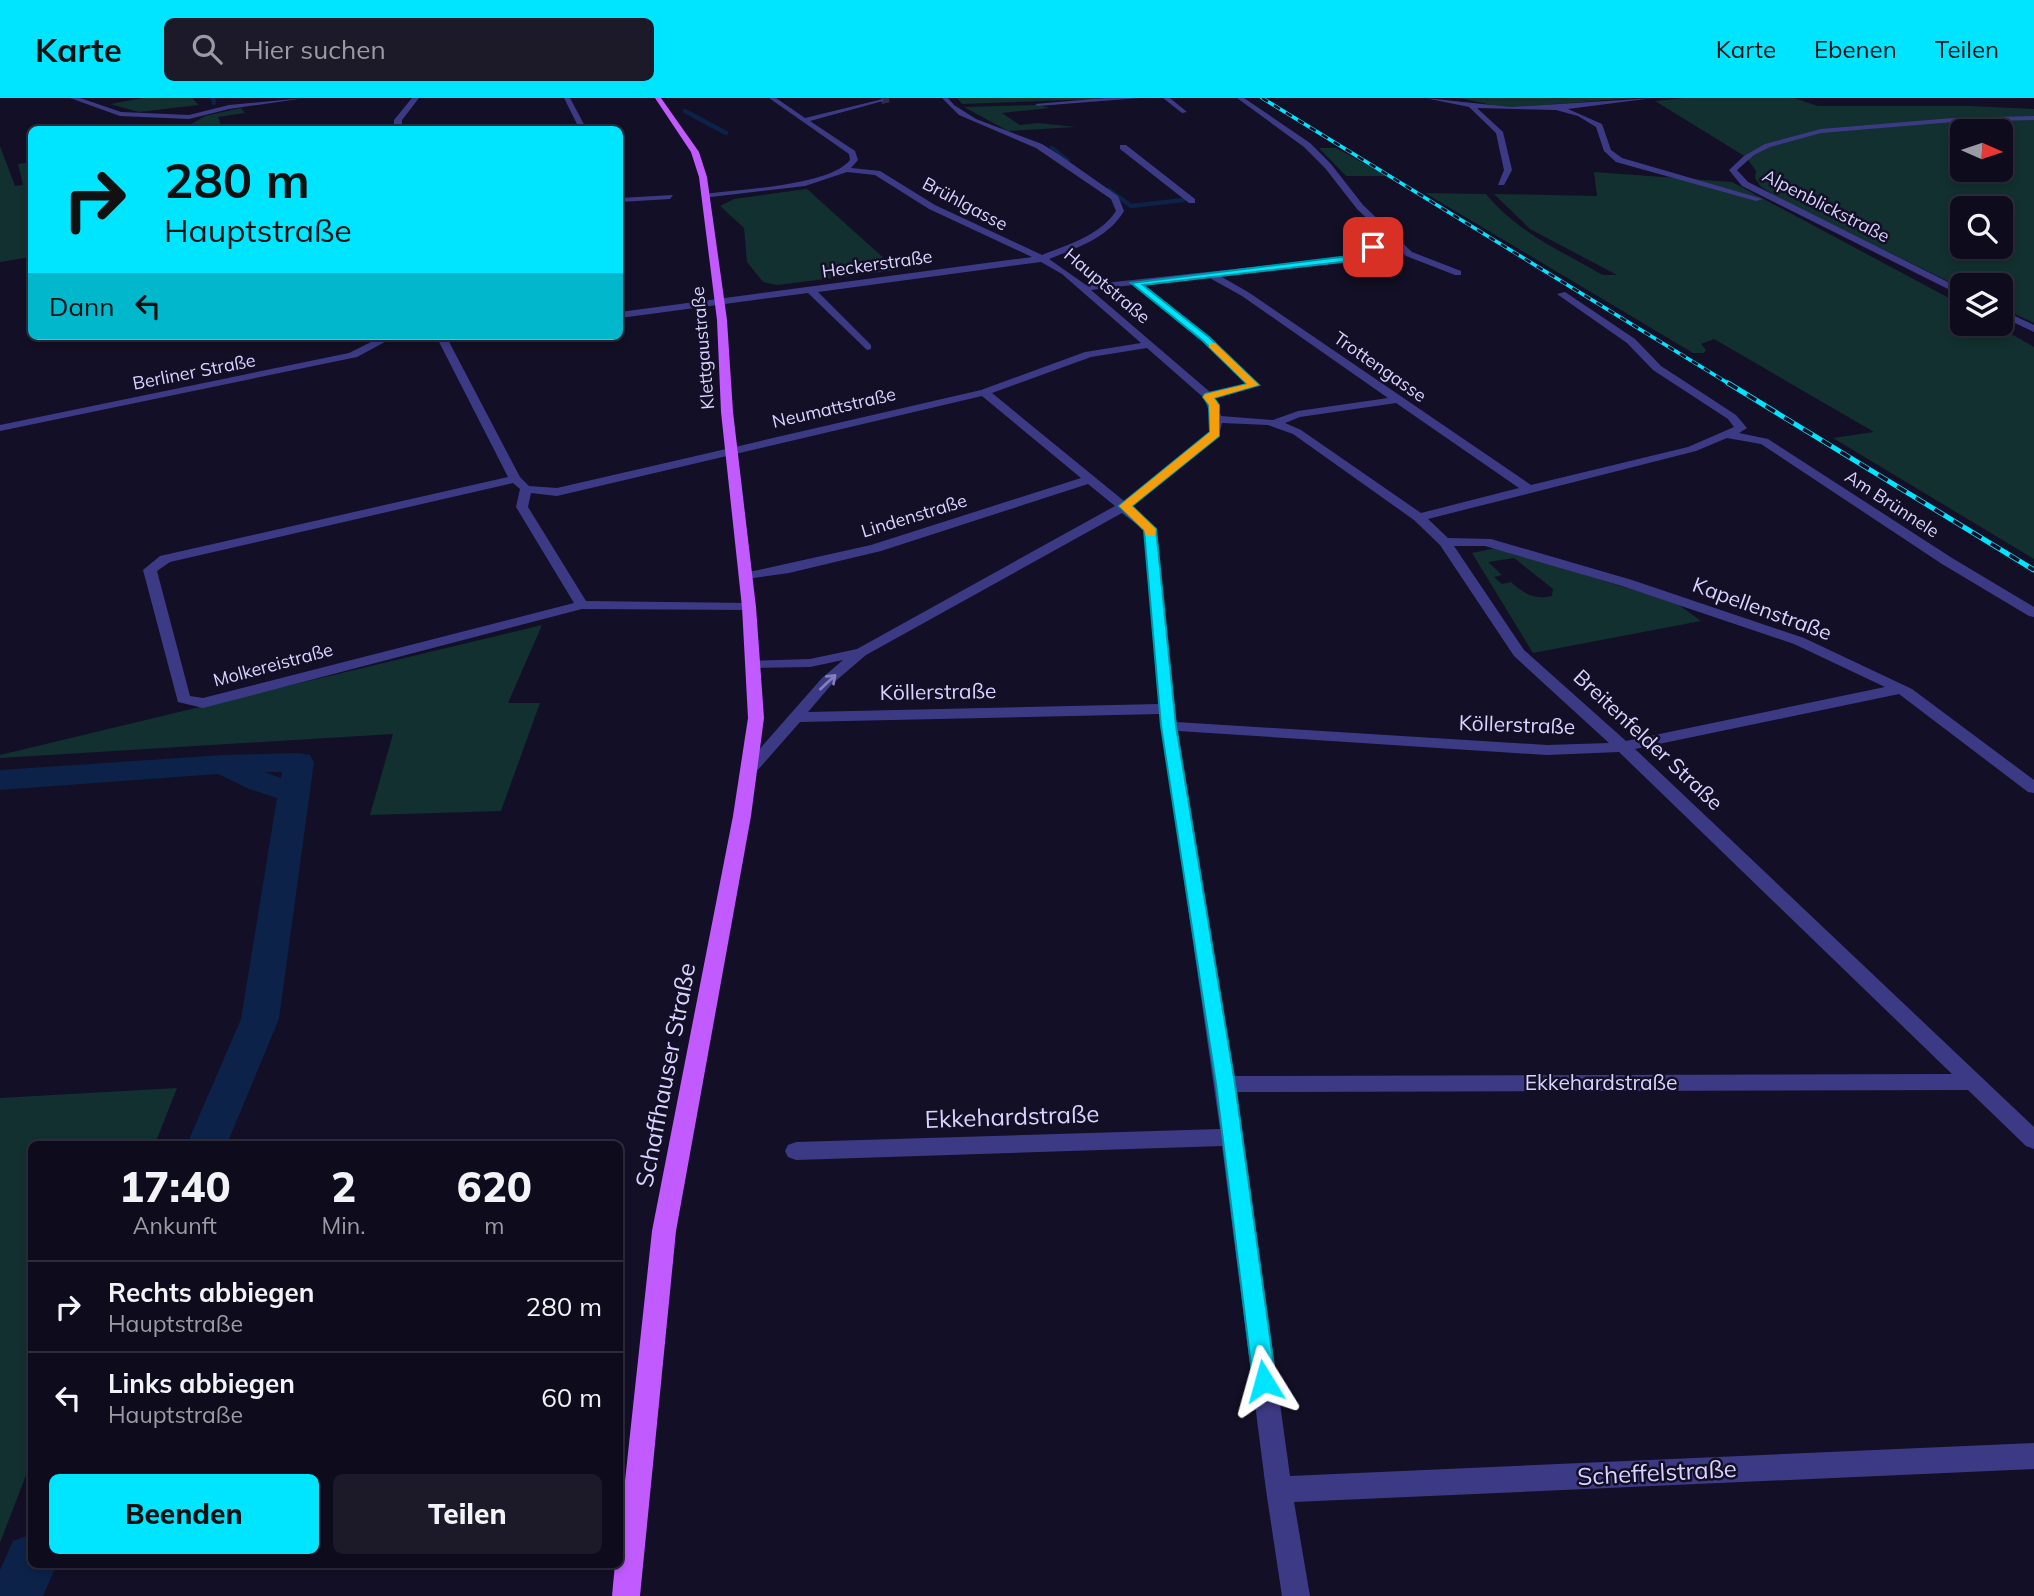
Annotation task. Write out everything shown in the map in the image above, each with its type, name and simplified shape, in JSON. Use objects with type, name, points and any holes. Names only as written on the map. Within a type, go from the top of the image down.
[{"type":"main road","name":"Klettgaustraße","points":[[658,98],[695,152],[705,196],[722,320],[731,450],[749,607]]},
{"type":"main road","name":"Schaffhauser Straße","points":[[626,1596],[664,1231],[750,769],[756,718],[749,607]]},
{"type":"street","points":[[73,98],[120,114],[189,117],[229,107],[302,98]]},
{"type":"street","points":[[398,126],[398,120],[416,98]]},
{"type":"street","points":[[567,98],[582,126]]},
{"type":"street","points":[[705,196],[805,184],[846,170],[854,160],[852,153],[772,98]]},
{"type":"street","name":"Hauptstraße","points":[[945,98],[949,107],[1040,146],[1115,198],[1120,211],[1117,220],[1078,243],[1041,259]]},
{"type":"street","points":[[1038,104],[1137,98]]},
{"type":"street","points":[[1166,98],[1184,112]]},
{"type":"street","points":[[1240,98],[1307,145],[1328,166],[1360,207],[1409,254],[1458,273]]},
{"type":"street","points":[[1428,98],[1472,108],[1516,110],[1650,98]]},
{"type":"street","points":[[804,120],[881,100]]},
{"type":"street","points":[[1472,108],[1499,132],[1508,170],[1501,183]]},
{"type":"street","points":[[1558,108],[1580,115],[1600,126],[1608,151],[1619,160],[1783,205]]},
{"type":"street","points":[[175,126],[189,117]]},
{"type":"street","name":"Alpenblickstraße","points":[[1950,287],[1783,205],[1745,184],[1733,170],[1746,157],[1771,143],[1811,133],[1863,126],[1989,118],[2034,118]]},
{"type":"street","points":[[1123,147],[1192,201]]},
{"type":"street","name":"Brühlgasse","points":[[846,170],[877,173],[932,207],[1041,259]]},
{"type":"street","points":[[623,200],[670,197]]},
{"type":"street","points":[[1084,288],[1350,259],[1373,247]]},
{"type":"street","name":"Hauptstraße","points":[[1041,259],[1053,264],[1084,288],[1208,397],[1214,405],[1217,420]]},
{"type":"street","name":"Heckerstraße","points":[[718,302],[1041,259]]},
{"type":"street","name":"Trottengasse","points":[[1211,275],[1245,294],[1528,489]]},
{"type":"street","points":[[1136,283],[1206,339],[1254,385],[1208,397]]},
{"type":"street","points":[[810,289],[867,346]]},
{"type":"street","points":[[1419,517],[1692,449],[1741,428],[1732,417],[1657,368],[1630,341],[1562,294]]},
{"type":"street","points":[[623,315],[718,302]]},
{"type":"street","points":[[2013,318],[2032,328],[2032,340]]},
{"type":"street","name":"Berliner Straße","points":[[0,428],[312,365],[353,355],[383,340]]},
{"type":"street","points":[[442,340],[520,484],[522,508],[582,605]]},
{"type":"street","name":"Neumattstraße","points":[[520,484],[557,492],[984,392],[1089,354],[1147,345]]},
{"type":"street","points":[[984,392],[1150,529],[1167,718],[1225,1084],[1230,1137],[1296,1596]]},
{"type":"street","points":[[1277,422],[1298,414],[1396,400]]},
{"type":"street","name":"Breitenfelder Straße","points":[[1217,420],[1253,418],[1277,422],[1297,432],[1419,517],[1445,542],[1519,653],[1623,747],[2034,1140]]},
{"type":"street","points":[[750,769],[827,681],[862,652],[1125,506],[1215,433],[1217,420]]},
{"type":"street","name":"Am Brünnele","points":[[1729,435],[1764,441],[1947,561],[2034,613]]},
{"type":"street","name":"Lindenstraße","points":[[745,577],[795,570],[852,554],[1091,479]]},
{"type":"street","name":"Molkereistraße","points":[[520,484],[165,559],[150,569],[183,699],[203,702],[582,605],[749,607]]},
{"type":"street","name":"Kapellenstraße","points":[[1445,542],[1486,542],[1627,583],[1799,641],[1900,689],[2034,788]]},
{"type":"street","points":[[753,664],[810,663],[862,652]]},
{"type":"street","name":"Köllerstraße","points":[[794,717],[1167,718],[1547,750],[1623,747],[1900,689]]},
{"type":"street","name":"Ekkehardstraße","points":[[1225,1084],[1976,1082]]},
{"type":"street","name":"Ekkehardstraße","points":[[796,1151],[1230,1137]]},
{"type":"street","name":"Scheffelstraße","points":[[1279,1490],[2034,1456]]},
{"type":"green space","points":[[143,98],[192,98],[199,105],[139,112],[110,104]]},
{"type":"green space","points":[[957,98],[1097,98],[1099,99],[962,104]]},
{"type":"green space","points":[[1460,98],[1635,98],[1505,108]]},
{"type":"green space","points":[[1684,98],[1794,98],[1818,106],[1970,106],[2034,109],[2034,323],[2013,313],[2013,273],[1950,273],[1950,282],[1782,200],[1761,187],[1755,178],[1756,171],[1746,157],[1655,101]]},
{"type":"green space","points":[[1038,105],[1050,108],[1002,113],[1020,125],[1038,123],[1076,127],[1008,131],[964,107]]},
{"type":"green space","points":[[241,108],[245,113],[218,117],[221,125],[188,126],[205,116]]},
{"type":"green space","points":[[0,146],[15,186],[23,185],[18,164],[28,163],[28,257],[0,262]]},
{"type":"green space","points":[[1319,148],[1336,148],[1387,176],[1346,176]]},
{"type":"green space","points":[[1594,172],[1732,182],[1950,299],[1950,336],[2013,335],[2034,347],[2034,559],[1833,438],[1874,432],[1714,339],[1701,344],[1706,350],[1704,353],[1693,353],[1425,193],[1486,194],[1511,219],[1540,240],[1603,275],[1617,275],[1530,229],[1494,194],[1597,196]]},
{"type":"green space","points":[[807,189],[897,270],[777,285],[763,282],[747,262],[744,228],[720,206],[734,199]]},
{"type":"green space","points":[[1496,548],[1676,603],[1701,621],[1533,653],[1472,553]],"holes":[[[1514,558],[1553,589],[1552,596],[1540,597],[1525,593],[1511,582],[1502,584],[1494,577],[1502,575],[1488,562]]]},
{"type":"green space","points":[[542,625],[508,703],[540,703],[501,811],[370,815],[393,734],[0,758],[0,755]]},
{"type":"green space","points":[[177,1088],[156,1141],[28,1141],[28,1470],[0,1543],[0,1098]]},
{"type":"waterway","points":[[213,98],[214,103]]},
{"type":"waterway","points":[[685,111],[726,133]]},
{"type":"waterway","points":[[1052,148],[1068,161]]},
{"type":"waterway","points":[[1109,190],[1131,206],[1183,200]]},
{"type":"waterway","points":[[231,764],[299,762],[294,793]]},
{"type":"waterway","points":[[0,780],[223,764],[260,782],[294,793]]},
{"type":"waterway","points":[[208,1141],[260,1019],[294,793]]},
{"type":"waterway","points":[[16,1596],[28,1568]]},
{"type":"tunnel","points":[[881,100],[890,98]]},
{"type":"railway","points":[[1262,98],[1731,385]]},
{"type":"railway","points":[[1728,383],[2034,570]]},
{"type":"slow traffic","points":[[1150,533],[1150,529],[1125,506],[1215,433],[1217,420],[1214,405],[1208,397],[1244,390],[1254,385],[1212,345]]},
{"type":"route","points":[[1264,1381],[1225,1084],[1168,726],[1150,529],[1125,506],[1215,433],[1217,420],[1214,405],[1208,397],[1244,390],[1254,385],[1206,339],[1136,283],[1350,259],[1373,247]]}]
